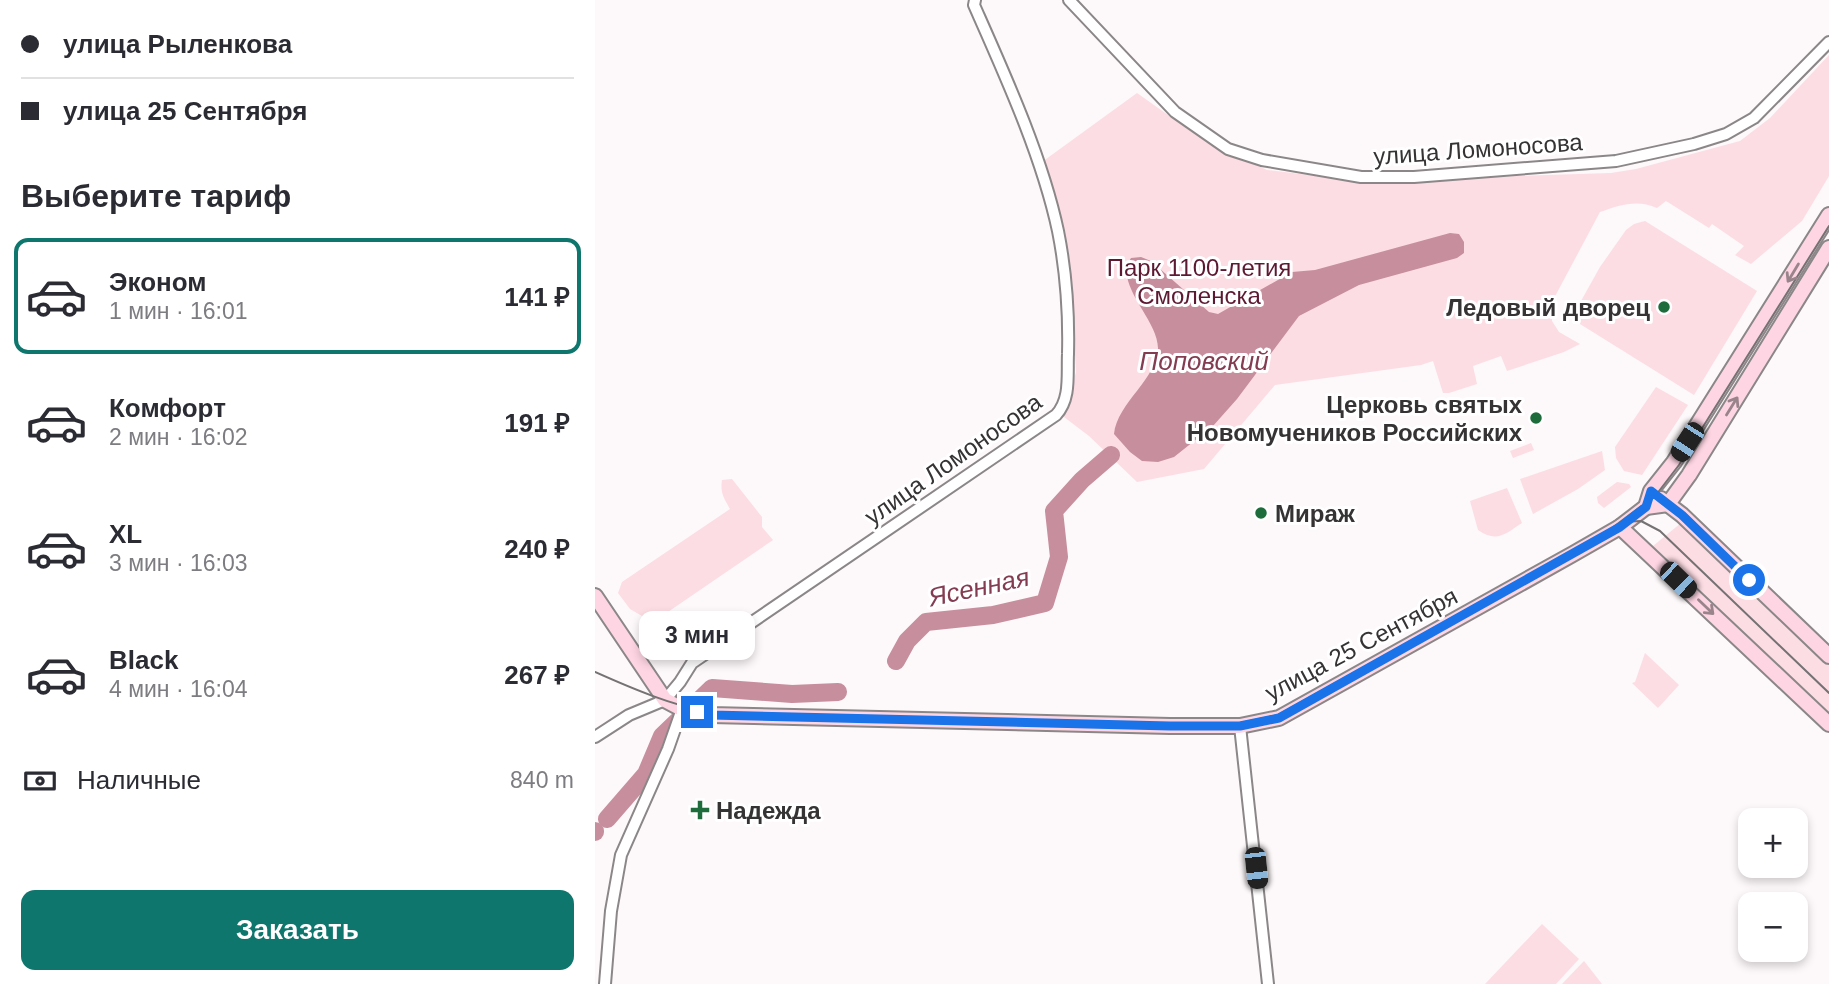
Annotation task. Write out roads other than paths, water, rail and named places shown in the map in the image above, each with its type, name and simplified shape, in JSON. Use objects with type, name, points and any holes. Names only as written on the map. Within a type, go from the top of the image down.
[{"type":"main road","points":[[1829,215],[1674,462],[1651,491],[1646,507],[1668,504],[1689,475],[1829,248]]},
{"type":"main road","points":[[1651,491],[1829,656]]},
{"type":"main road","name":"улица 25 Сентября","points":[[665,700],[682,710],[711,715],[1240,726],[1279,718],[1620,527],[1646,507]]},
{"type":"main road","points":[[1620,527],[1829,724]]},
{"type":"main road","points":[[595,596],[665,700]]},
{"type":"street","name":"улица Ломоносова","points":[[665,700],[692,663],[1056,415],[1062,408],[1067,393],[1068,326],[1059,233],[1022,117],[974,5],[975,0]]},
{"type":"street","name":"улица Ломоносова","points":[[1069,0],[1175,112],[1228,149],[1262,160],[1361,177],[1414,177],[1616,161],[1693,144],[1726,134],[1754,118],[1829,42]]},
{"type":"street","points":[[595,737],[629,715],[665,700]]},
{"type":"street","points":[[605,984],[610,922],[621,855],[682,710]]},
{"type":"street","points":[[1240,726],[1268,984]]},
{"type":"water","name":"Поповский","points":[[1450,233],[1459,234],[1464,242],[1464,253],[1457,258],[1359,285],[1299,316],[1237,399],[1213,426],[1174,457],[1158,462],[1142,461],[1114,434],[1122,412],[1152,370],[1158,348],[1151,325],[1128,279],[1127,268],[1131,258],[1141,257],[1151,261],[1209,312],[1218,314],[1292,272],[1315,270]]},
{"type":"waterway","name":"Ясенная","points":[[896,661],[907,641],[926,622],[993,615],[1045,603],[1059,557],[1054,511],[1082,480],[1111,455]]},
{"type":"waterway","name":"Ясенная","points":[[607,819],[646,774],[662,736],[712,688],[792,694],[838,692]]},
{"type":"tram line","points":[[595,672],[667,701],[712,713],[1172,724],[1240,723],[1278,715],[1608,531],[1656,495],[1679,465],[1829,226]]},
{"type":"tram line","points":[[1622,522],[1641,521],[1660,531],[1829,693]]},
{"type":"place","name":"Ледовый дворец","points":[[1664,307]]},
{"type":"place","name":"Церковь святых Новомучеников Российских","points":[[1536,418]]},
{"type":"place","name":"Мираж","points":[[1261,513]]},
{"type":"place","name":"Надежда","points":[[700,810]]},
{"type":"park label","name":"Парк 1100-летия Смоленска","points":[[1199,281]]}]
